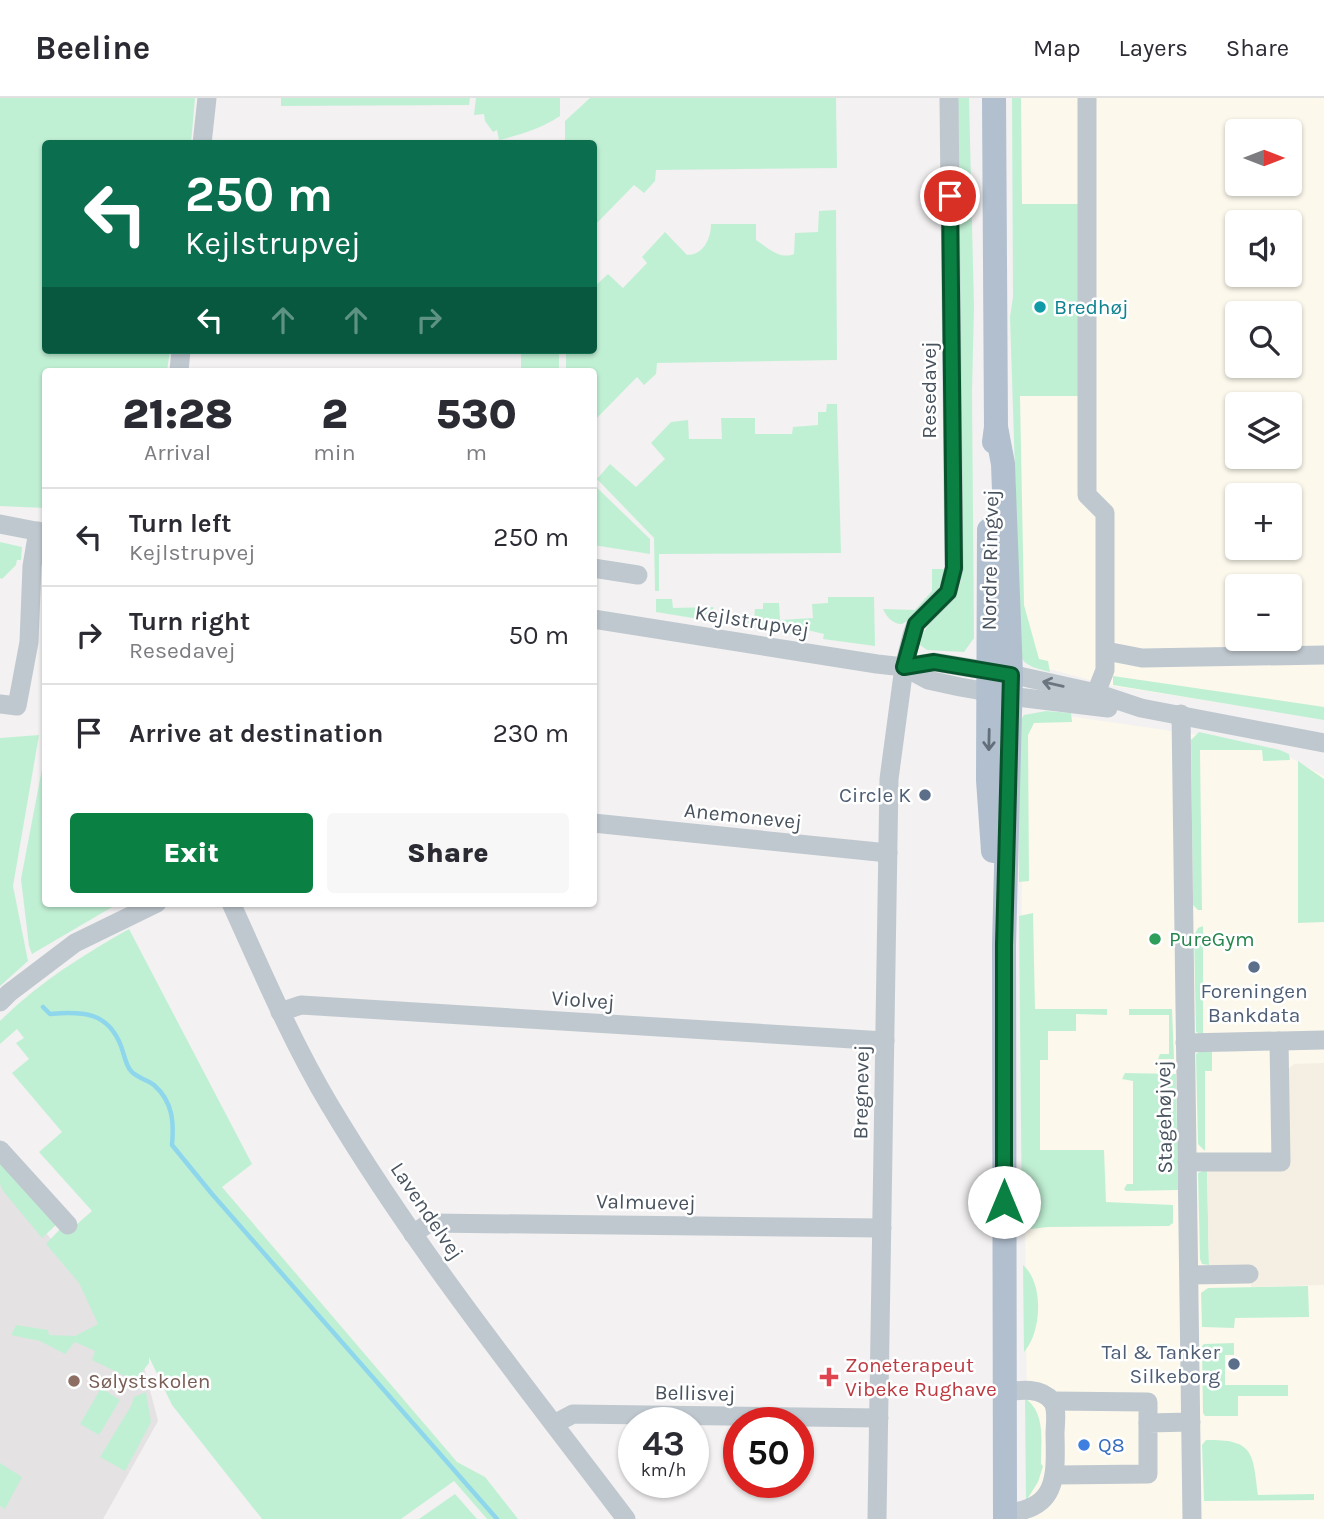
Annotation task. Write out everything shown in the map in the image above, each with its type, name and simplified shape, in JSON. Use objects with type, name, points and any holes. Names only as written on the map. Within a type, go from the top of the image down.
[{"type":"main road","name":"Nordre Ringvej","points":[[994,98],[996,427],[1003,464],[1000,684],[1004,945],[1005,1516]]},
{"type":"street","points":[[202,140],[207,98]]},
{"type":"street","name":"Resedavej","points":[[904,667],[916,624],[948,592],[954,568],[949,98]]},
{"type":"street","points":[[1087,98],[1087,495],[1105,513],[1106,650],[1105,670],[1096,693]]},
{"type":"street","points":[[0,524],[42,532],[32,566],[29,642],[18,706],[0,704]]},
{"type":"street","points":[[597,569],[638,575]]},
{"type":"street","name":"Kejlstrupvej","points":[[597,620],[904,667],[934,662],[1000,684],[1120,709],[1141,708]]},
{"type":"street","points":[[1106,650],[1142,658],[1324,655]]},
{"type":"street","name":"Bregnevej","points":[[877,1519],[889,779],[904,667]]},
{"type":"street","name":"Kejlstrupvej","points":[[1000,684],[1096,693],[1141,708],[1324,743]]},
{"type":"street","name":"Stagehøjvej","points":[[1181,714],[1192,1519]]},
{"type":"street","name":"Anemonevej","points":[[597,823],[887,853]]},
{"type":"street","points":[[0,1002],[75,943],[148,907]]},
{"type":"street","name":"Lavendelvej","points":[[233,907],[280,1012],[329,1103],[413,1234],[626,1519]]},
{"type":"street","name":"Violvej","points":[[280,1012],[301,1005],[885,1041]]},
{"type":"street","points":[[1185,1043],[1324,1040]]},
{"type":"street","points":[[1187,1162],[1280,1162],[1279,1041]]},
{"type":"street","points":[[0,1150],[68,1224]]},
{"type":"street","name":"Valmuevej","points":[[413,1234],[429,1223],[882,1228]]},
{"type":"street","points":[[1189,1275],[1249,1274]]},
{"type":"street","points":[[1005,1392],[1039,1392],[1052,1401],[1148,1402],[1148,1474],[1056,1475]]},
{"type":"street","points":[[1005,1516],[1024,1512],[1042,1501],[1056,1475],[1055,1412],[1052,1401]]},
{"type":"street","name":"Bellisvej","points":[[554,1424],[573,1414],[879,1418]]},
{"type":"street","points":[[1148,1423],[1191,1422]]},
{"type":"shaded area","points":[[1013,98],[1324,98],[1324,719],[1113,686],[1030,664],[1022,657]]},
{"type":"shaded area","points":[[1055,714],[1199,735],[1284,754],[1324,776],[1324,1519],[1028,1519],[1020,726]]},
{"type":"shaded area","name":"Sølystskolen","points":[[0,1179],[137,1340],[158,1421],[103,1519],[0,1519]]},
{"type":"green space","points":[[0,98],[195,98],[191,140],[42,140],[42,354],[169,354],[167,368],[42,368],[42,508],[0,506]]},
{"type":"green space","points":[[281,98],[470,98],[469,105],[281,106]]},
{"type":"green space","points":[[476,98],[560,98],[560,116],[531,131],[499,140],[497,130],[493,132],[485,121],[484,114],[474,115]]},
{"type":"green space","points":[[590,98],[836,98],[837,168],[656,170],[655,181],[644,193],[634,185],[597,223],[597,140],[565,140],[565,121]]},
{"type":"green space","points":[[958,98],[969,98],[974,307],[974,638],[964,652],[927,650],[920,645],[927,628],[953,599],[961,580]]},
{"type":"green space","points":[[1012,98],[1021,98],[1022,204],[1083,204],[1084,396],[1020,396],[1024,605],[1039,659],[1048,661],[1050,672],[1029,665],[1021,657],[1010,317],[1013,297]]},
{"type":"green space","points":[[836,210],[837,360],[657,363],[656,374],[644,385],[637,377],[597,418],[597,368],[566,368],[566,354],[597,354],[597,284],[608,274],[623,288],[647,263],[642,257],[665,232],[687,255],[693,254],[702,249],[708,240],[711,224],[756,224],[756,240],[774,252],[794,254],[795,233],[818,232],[819,211]]},
{"type":"green space","points":[[521,354],[559,354],[559,368],[521,368]]},
{"type":"green space","points":[[827,404],[837,404],[841,553],[659,554],[659,591],[655,591],[654,538],[597,479],[610,464],[636,487],[665,459],[651,443],[671,422],[688,420],[689,439],[722,439],[721,418],[755,418],[755,434],[792,434],[793,427],[818,425],[818,412],[826,412]]},
{"type":"green space","points":[[597,488],[650,539],[650,554],[597,546]]},
{"type":"green space","points":[[0,542],[22,547],[21,560],[17,560],[16,565],[2,579],[0,578]]},
{"type":"green space","points":[[932,569],[944,569],[940,585],[930,601],[902,624],[890,620],[883,609],[915,610],[932,591]]},
{"type":"green space","points":[[828,597],[874,597],[875,646],[823,639],[824,634],[807,630],[804,636],[656,612],[656,599],[672,599],[673,608],[713,607],[715,615],[754,620],[755,609],[763,609],[763,603],[779,603],[780,620],[813,618],[812,604],[828,603]]},
{"type":"green space","points":[[1113,676],[1324,707],[1324,720],[1113,685]]},
{"type":"green space","points":[[1046,711],[1071,713],[1072,722],[1034,723],[1028,735],[1029,881],[1019,882],[1018,724],[1024,715]]},
{"type":"green space","points":[[1199,732],[1280,750],[1289,754],[1290,760],[1263,761],[1262,750],[1200,750],[1202,910],[1193,905],[1191,740]]},
{"type":"green space","points":[[39,735],[13,886],[28,961],[0,986],[0,738]]},
{"type":"green space","points":[[1298,761],[1324,779],[1324,922],[1298,923]]},
{"type":"green space","points":[[42,769],[42,907],[112,907],[32,954],[21,879]]},
{"type":"green space","points":[[1033,913],[1035,1009],[1107,1009],[1107,1015],[1076,1014],[1076,1031],[1048,1031],[1048,1060],[1040,1060],[1040,1150],[1104,1150],[1106,1202],[1173,1205],[1173,1223],[1169,1226],[1048,1227],[1022,1230],[1019,916]]},
{"type":"green space","points":[[1203,926],[1203,1035],[1196,1032],[1194,935],[1198,928]]},
{"type":"green space","points":[[129,929],[252,1164],[222,1187],[457,1462],[485,1477],[518,1519],[487,1519],[454,1481],[401,1519],[262,1519],[172,1405],[149,1357],[149,1363],[135,1381],[92,1360],[95,1351],[75,1342],[65,1354],[40,1341],[11,1335],[16,1325],[48,1330],[49,1335],[75,1336],[98,1324],[79,1283],[46,1244],[62,1227],[68,1232],[92,1211],[39,1152],[62,1132],[12,1073],[29,1059],[16,1043],[24,1038],[17,1029],[0,1044],[0,1021],[61,970]]},
{"type":"green space","points":[[1129,1009],[1172,1009],[1174,1059],[1158,1059],[1160,1054],[1169,1054],[1169,1015],[1129,1015]]},
{"type":"green space","points":[[1202,1050],[1212,1050],[1212,1071],[1205,1071],[1205,1151],[1198,1144],[1196,1054]]},
{"type":"green space","points":[[1125,1073],[1176,1074],[1178,1190],[1124,1189],[1127,1184],[1133,1184],[1133,1081],[1122,1079]]},
{"type":"green space","points":[[0,1159],[58,1223],[42,1238],[3,1191],[0,1184]]},
{"type":"green space","points":[[1207,1169],[1209,1265],[1202,1264],[1200,1259],[1198,1173]]},
{"type":"green space","points":[[1023,1265],[1035,1283],[1038,1308],[1034,1332],[1024,1352]]},
{"type":"green space","points":[[1308,1286],[1309,1317],[1235,1318],[1234,1328],[1202,1327],[1201,1293],[1208,1288]]},
{"type":"green space","points":[[1234,1343],[1234,1355],[1225,1355],[1225,1385],[1288,1385],[1288,1396],[1238,1396],[1238,1416],[1205,1416],[1202,1346]]},
{"type":"green space","points":[[101,1388],[120,1400],[99,1435],[80,1424]]},
{"type":"green space","points":[[146,1392],[151,1422],[125,1471],[100,1457],[134,1397]]},
{"type":"green space","points":[[1025,1398],[1032,1404],[1039,1419],[1043,1466],[1038,1482],[1026,1501]]},
{"type":"green space","points":[[1206,1440],[1234,1442],[1248,1451],[1255,1469],[1258,1495],[1314,1494],[1314,1500],[1204,1501],[1202,1445]]},
{"type":"green space","points":[[0,1463],[22,1477],[5,1509],[0,1506]]},
{"type":"green space","points":[[455,1494],[477,1519],[419,1519]]},
{"type":"sand","points":[[1324,1063],[1324,1285],[1251,1287],[1250,1266],[1209,1265],[1207,1169],[1287,1169],[1286,1071],[1294,1064]]},
{"type":"waterway","points":[[43,1007],[50,1014],[93,1016],[109,1026],[116,1035],[129,1069],[154,1085],[169,1105],[173,1128],[172,1145],[497,1519]]},
{"type":"place","name":"Bredhøj","points":[[1040,307]]},
{"type":"place","name":"Circle K","points":[[925,795]]},
{"type":"place","name":"PureGym","points":[[1155,939]]},
{"type":"place","name":"Foreningen Bankdata","points":[[1254,967]]},
{"type":"place","name":"Tal & Tanker Silkeborg","points":[[1234,1364]]},
{"type":"place","name":"Zoneterapeut Vibeke Rughave","points":[[829,1377]]},
{"type":"place","name":"Sølystskolen","points":[[74,1381]]},
{"type":"place","name":"Q8","points":[[1084,1445]]},
{"type":"route","points":[[950,196],[954,568],[948,592],[916,624],[904,667],[934,662],[1011,675],[1004,945],[1004,1202]]}]
